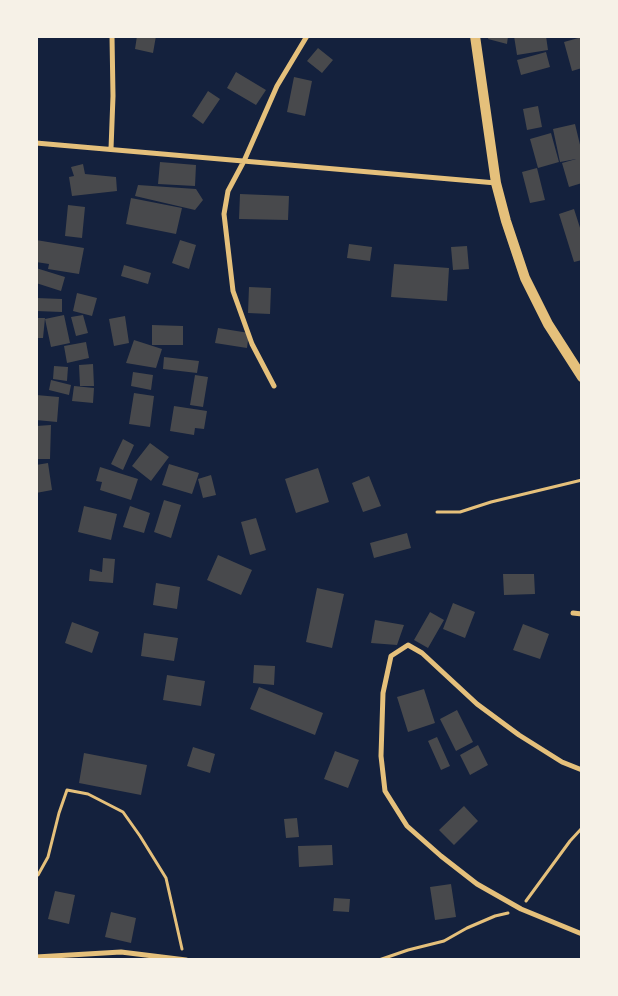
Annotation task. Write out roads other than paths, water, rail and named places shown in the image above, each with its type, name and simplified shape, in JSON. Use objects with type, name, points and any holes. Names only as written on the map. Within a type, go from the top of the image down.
[{"type":"main road","points":[[475,36],[496,183],[506,221],[525,278],[548,324],[582,377]]},
{"type":"street","points":[[111,149],[113,96],[112,36]]},
{"type":"street","points":[[274,386],[252,344],[233,291],[224,214],[228,191],[244,161],[277,86],[307,36]]},
{"type":"street","points":[[36,143],[496,183]]},
{"type":"street","points":[[573,614],[582,614]]},
{"type":"street","points":[[582,770],[562,762],[518,735],[477,704],[422,654],[408,645],[391,656],[384,693],[381,756],[385,791],[407,826],[477,884],[521,909],[582,934]]},
{"type":"street","points":[[36,957],[121,952],[185,959]]}]
